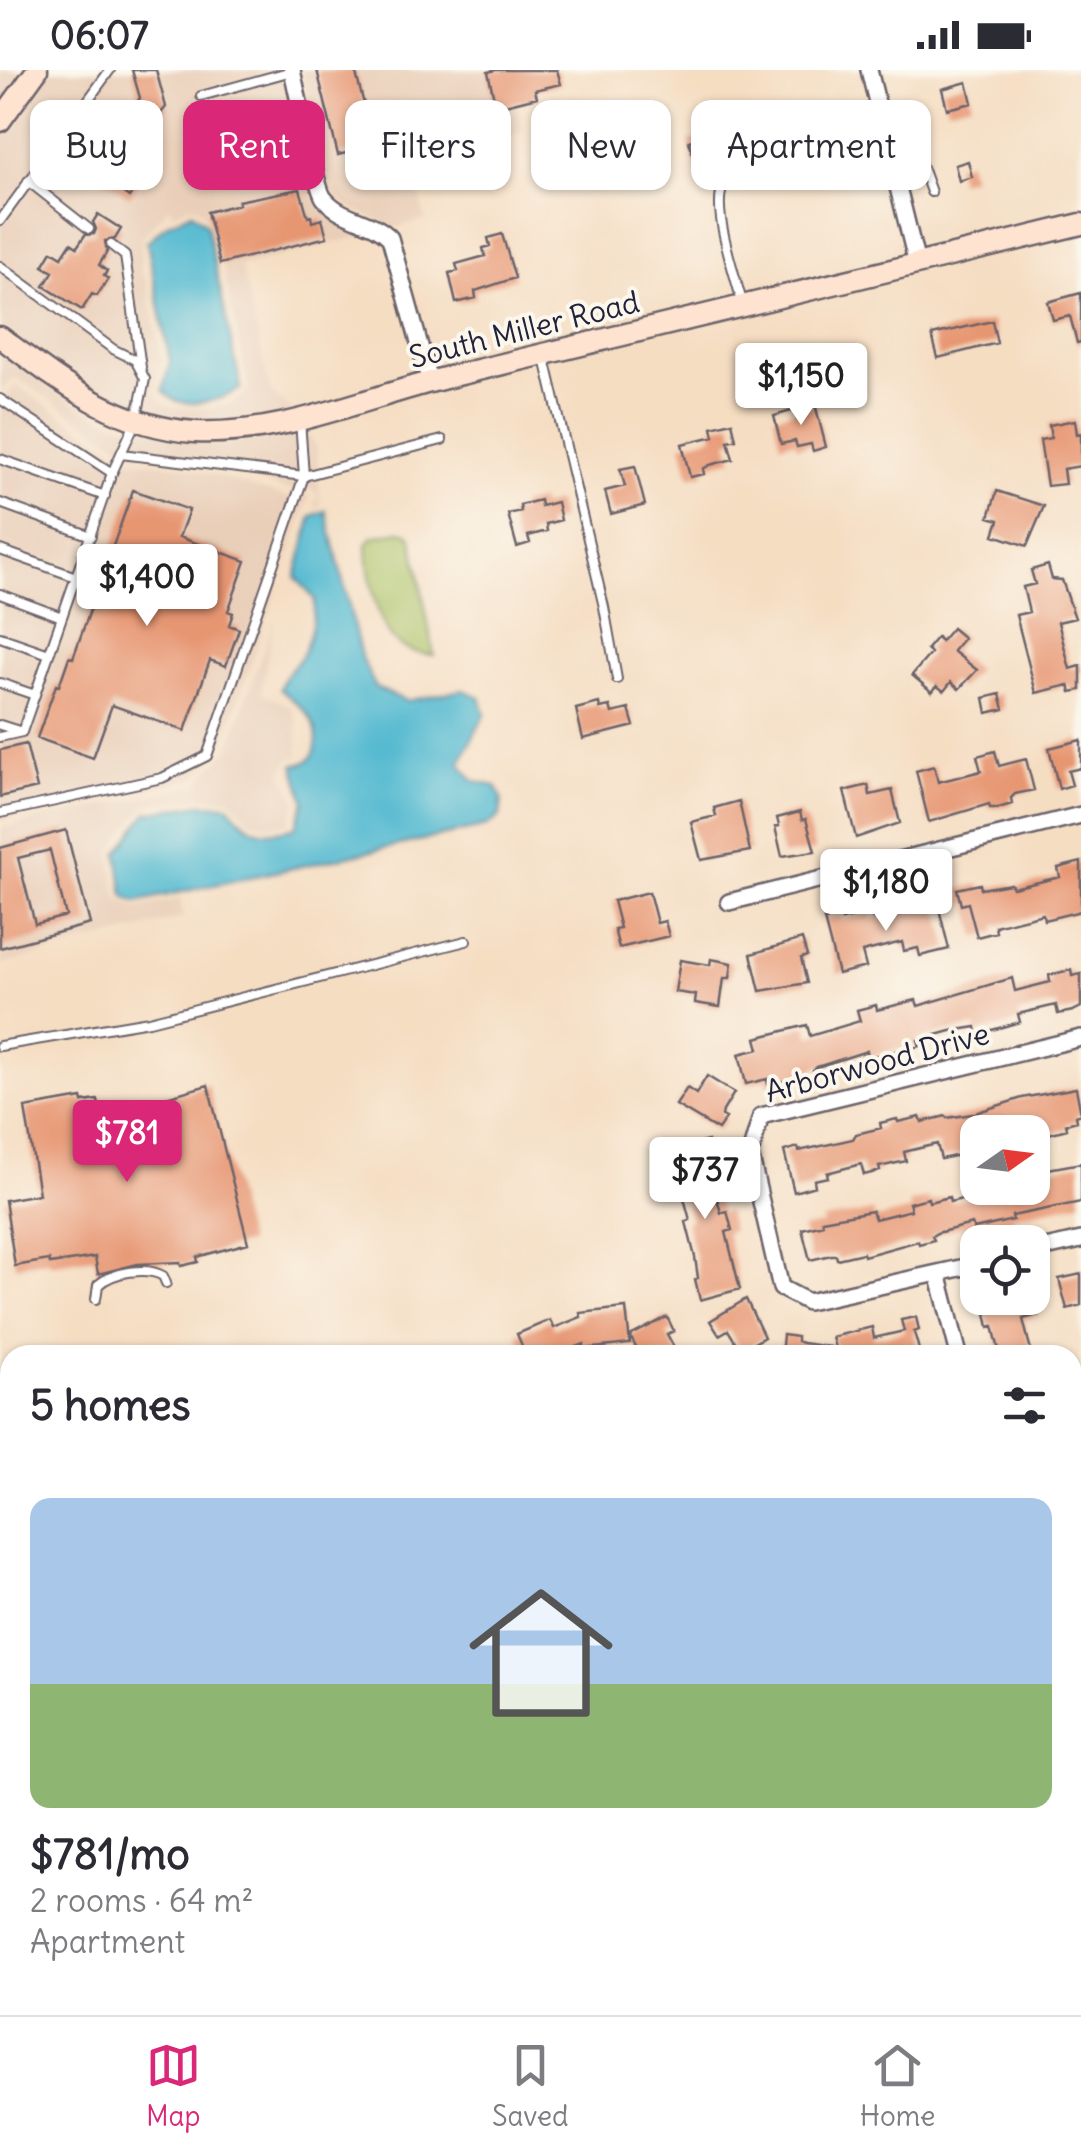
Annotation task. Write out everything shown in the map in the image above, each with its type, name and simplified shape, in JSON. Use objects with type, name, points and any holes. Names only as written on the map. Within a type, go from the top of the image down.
[{"type":"street","points":[[0,121],[37,70]]},
{"type":"street","points":[[292,70],[299,100]]},
{"type":"street","points":[[869,70],[876,100]]},
{"type":"street","points":[[320,190],[322,197],[346,215],[383,230],[394,246],[430,382]]},
{"type":"street","points":[[899,190],[917,264]]},
{"type":"street","name":"South Miller Road","points":[[0,337],[76,393],[136,421],[193,432],[249,430],[300,420],[430,382],[1081,224]]},
{"type":"street","points":[[728,902],[1081,815]]},
{"type":"street","name":"Arborwood Drive","points":[[960,1268],[808,1302],[780,1288],[750,1154],[762,1116],[1081,1038]]},
{"type":"street","points":[[1050,1247],[1081,1240]]},
{"type":"street","points":[[938,1273],[956,1345]]},
{"type":"lane","points":[[0,221],[110,70]]},
{"type":"lane","points":[[201,96],[292,70]]},
{"type":"lane","points":[[28,181],[89,229]]},
{"type":"lane","points":[[722,190],[721,218],[744,306]]},
{"type":"lane","points":[[22,732],[112,472],[136,421],[145,378],[125,256],[112,245]]},
{"type":"lane","points":[[0,266],[142,367]]},
{"type":"lane","points":[[544,354],[604,607],[617,679]]},
{"type":"lane","points":[[0,416],[4,403],[112,472]]},
{"type":"lane","points":[[0,813],[162,778],[207,756],[304,476],[300,420]]},
{"type":"lane","points":[[121,454],[304,476],[442,440]]},
{"type":"lane","points":[[0,459],[105,496]]},
{"type":"lane","points":[[0,503],[91,536]]},
{"type":"lane","points":[[0,550],[76,577]]},
{"type":"lane","points":[[0,594],[62,617]]},
{"type":"lane","points":[[0,637],[50,654]]},
{"type":"lane","points":[[0,683],[36,695]]},
{"type":"lane","points":[[0,725],[22,732]]},
{"type":"lane","points":[[0,737],[22,732]]},
{"type":"lane","points":[[0,1046],[149,1021],[466,942]]},
{"type":"lane","points":[[96,1300],[98,1284],[106,1278],[150,1270],[158,1272],[166,1283]]},
{"type":"shaded area","points":[[0,70],[27,70],[0,107]]},
{"type":"shaded area","points":[[48,70],[283,70],[290,100],[183,100],[183,190],[312,190],[314,199],[340,221],[370,234],[241,266],[271,392],[295,413],[248,422],[194,424],[139,413],[81,387],[0,327],[0,135]],"holes":[[[189,206],[198,207],[213,221],[248,386],[245,394],[227,405],[174,408],[162,402],[155,392],[162,361],[147,281],[141,272],[142,237],[169,207],[175,213]]]},
{"type":"shaded area","points":[[301,70],[508,70],[524,132],[511,135],[511,100],[345,100],[345,190],[418,190],[425,220],[393,228],[351,208],[330,192],[325,171],[325,100],[308,100]]},
{"type":"shaded area","points":[[0,348],[70,400],[100,417],[134,429],[304,427],[317,448],[320,506],[313,508],[318,495],[312,489],[286,490],[187,459],[132,453],[18,379],[9,381],[0,393]]},
{"type":"shaded area","points":[[15,385],[129,459],[184,466],[285,497],[310,495],[222,746],[194,779],[0,821],[0,405]]},
{"type":"shaded area","points":[[275,617],[261,693],[292,708],[297,721],[299,756],[289,760],[282,773],[297,802],[290,822],[271,826],[251,821],[229,798],[200,797],[146,806],[111,852],[117,898],[135,908],[180,899],[184,917],[0,965],[0,828],[198,785],[229,748]]},
{"type":"green space","points":[[399,531],[412,538],[434,655],[409,650],[396,642],[383,623],[374,596],[367,544],[373,537]]},
{"type":"water","points":[[192,212],[206,224],[241,388],[223,397],[189,403],[170,397],[163,390],[170,361],[147,242],[167,224]]},
{"type":"water","points":[[326,511],[362,660],[376,688],[406,701],[463,690],[480,697],[485,714],[460,763],[474,781],[496,786],[502,799],[500,816],[487,826],[135,902],[124,895],[118,853],[147,813],[201,804],[228,805],[243,822],[258,830],[274,832],[296,827],[305,801],[294,765],[312,757],[317,736],[307,713],[280,689],[310,635],[315,600],[296,577],[312,516]]},
{"type":"building","points":[[132,70],[156,70],[166,107],[163,111],[163,100],[140,98]]},
{"type":"building","points":[[317,70],[355,70],[363,100],[345,100],[345,153],[338,155]]},
{"type":"building","points":[[557,70],[561,84],[535,90],[537,97],[511,104],[511,100],[494,100],[488,72]]},
{"type":"building","points":[[967,82],[972,103],[947,109],[942,89]]},
{"type":"building","points":[[968,161],[972,177],[959,181],[955,165]]},
{"type":"building","points":[[300,190],[308,217],[312,222],[322,219],[327,237],[220,264],[207,212],[239,204],[238,201]]},
{"type":"building","points":[[98,214],[121,229],[115,239],[105,241],[107,252],[99,265],[107,271],[104,276],[108,279],[82,310],[44,286],[53,272],[43,266],[52,251],[62,257],[71,243],[77,247],[85,235],[94,234],[93,222]]},
{"type":"building","points":[[502,234],[515,278],[475,291],[476,298],[456,303],[449,273],[458,271],[456,264],[485,256],[483,248],[490,246],[488,238]]},
{"type":"building","points":[[1081,293],[1081,342],[1077,343],[1070,316],[1053,320],[1048,302]]},
{"type":"building","points":[[992,321],[997,343],[938,358],[932,335]]},
{"type":"building","points":[[815,404],[826,447],[813,451],[811,444],[781,444],[774,416]]},
{"type":"building","points":[[1075,420],[1077,434],[1081,433],[1081,466],[1063,469],[1065,484],[1047,486],[1040,440],[1051,438],[1049,425]]},
{"type":"building","points":[[732,422],[736,439],[728,441],[733,459],[710,465],[703,469],[704,474],[690,477],[682,444],[714,436],[712,427]]},
{"type":"building","points":[[635,466],[645,505],[611,514],[605,491],[625,486],[620,469]]},
{"type":"building","points":[[133,490],[189,510],[179,537],[246,561],[228,611],[233,613],[229,625],[239,629],[226,666],[210,660],[185,731],[112,705],[93,758],[37,738],[56,685],[59,686],[69,657],[73,658]]},
{"type":"building","points":[[997,491],[1044,506],[1027,546],[994,535],[999,520],[989,517]]},
{"type":"building","points":[[540,500],[541,506],[557,502],[561,520],[546,524],[547,531],[528,536],[530,543],[517,547],[508,514],[521,511],[520,505]]},
{"type":"building","points":[[1048,565],[1052,579],[1062,580],[1075,618],[1058,622],[1070,669],[1081,666],[1081,690],[1071,692],[1069,685],[1036,693],[1016,615],[1029,612],[1023,587],[1035,584],[1031,570]]},
{"type":"building","points":[[952,628],[964,638],[953,651],[977,670],[959,689],[951,682],[944,691],[937,686],[932,692],[912,675],[931,653],[927,649],[937,637],[941,641]]},
{"type":"building","points":[[1000,694],[1004,709],[987,713],[984,698]]},
{"type":"building","points":[[599,703],[600,708],[610,706],[612,713],[629,709],[634,726],[583,739],[576,709]]},
{"type":"building","points":[[1081,740],[1081,768],[1068,771],[1072,785],[1059,789],[1049,748]]},
{"type":"building","points":[[26,744],[37,788],[0,797],[0,750]]},
{"type":"building","points":[[995,751],[999,766],[1026,759],[1034,790],[1015,794],[1012,804],[990,808],[989,804],[929,822],[916,771],[934,766],[938,782],[981,771],[977,756]]},
{"type":"building","points":[[868,785],[870,795],[892,790],[900,823],[856,838],[844,791]]},
{"type":"building","points":[[739,801],[750,851],[701,860],[691,822],[716,816],[714,808]]},
{"type":"building","points":[[800,812],[802,820],[806,819],[815,851],[782,856],[775,827],[779,826],[777,818]]},
{"type":"building","points":[[66,830],[90,924],[0,948],[0,848]],"holes":[[[50,850],[66,916],[35,924],[18,858]]]},
{"type":"building","points":[[1081,862],[1081,911],[1044,920],[1043,914],[995,926],[996,932],[977,937],[968,903],[961,905],[957,889],[980,884],[981,889],[1011,884],[1013,888],[1060,877],[1058,868]]},
{"type":"building","points":[[649,892],[657,923],[665,921],[669,936],[619,948],[614,929],[620,928],[613,901]]},
{"type":"building","points":[[936,897],[949,949],[920,956],[918,948],[904,951],[902,942],[862,952],[866,967],[838,974],[824,920],[872,912],[873,919]]},
{"type":"building","points":[[802,939],[807,956],[801,958],[807,983],[760,991],[751,954]]},
{"type":"building","points":[[711,959],[732,963],[730,978],[724,978],[720,1007],[695,1003],[696,995],[675,992],[680,960],[710,965]]},
{"type":"building","points":[[1071,970],[1072,976],[1081,974],[1081,1007],[1073,1011],[1058,1014],[1056,1005],[1018,1014],[1020,1022],[977,1034],[976,1027],[951,1031],[918,1040],[920,1046],[868,1057],[867,1051],[817,1067],[814,1074],[768,1085],[767,1079],[746,1084],[739,1054],[759,1049],[756,1038],[807,1025],[810,1036],[860,1021],[857,1010],[876,1005],[877,1010],[916,1000],[918,1006],[1012,978],[1015,991],[1050,982],[1049,975]]},
{"type":"building","points":[[707,1076],[734,1093],[718,1130],[676,1105],[687,1088],[696,1094]]},
{"type":"building","points":[[208,1085],[248,1243],[197,1257],[198,1262],[181,1266],[180,1262],[138,1264],[98,1274],[95,1257],[15,1266],[5,1200],[39,1194],[25,1108],[82,1098],[83,1102],[98,1100],[100,1111]]},
{"type":"building","points":[[1076,1088],[1081,1114],[1076,1116],[1077,1121],[1066,1124],[1067,1129],[1050,1134],[1050,1115],[966,1115],[1022,1098]]},
{"type":"building","points":[[960,1116],[960,1155],[941,1159],[937,1144],[904,1152],[906,1161],[879,1167],[880,1171],[864,1175],[861,1164],[827,1173],[828,1177],[814,1180],[815,1186],[794,1192],[784,1151],[853,1139],[856,1134],[881,1128],[880,1123],[897,1119],[898,1122],[920,1117],[922,1122]]},
{"type":"building","points":[[708,1141],[712,1155],[707,1161],[721,1213],[727,1211],[732,1230],[726,1232],[740,1289],[700,1300],[686,1222],[690,1220],[668,1151]]},
{"type":"building","points":[[1081,1163],[1081,1202],[1012,1216],[1013,1220],[991,1225],[960,1225],[937,1233],[932,1236],[934,1240],[864,1256],[863,1253],[837,1259],[831,1255],[810,1260],[802,1229],[823,1224],[822,1220],[872,1211],[875,1219],[911,1210],[909,1203],[928,1198],[929,1202],[949,1197],[950,1202],[960,1200],[960,1205],[1050,1205],[1050,1169]]},
{"type":"building","points":[[1081,1274],[1081,1305],[1067,1309],[1059,1279]]},
{"type":"building","points":[[746,1299],[764,1337],[751,1345],[737,1345],[728,1330],[719,1335],[710,1321]]},
{"type":"building","points":[[626,1308],[630,1344],[522,1345],[517,1334],[550,1320],[554,1328],[581,1317],[580,1313]]},
{"type":"building","points":[[986,1315],[1038,1315],[1023,1319],[1030,1345],[998,1345],[993,1326],[989,1327]]},
{"type":"building","points":[[667,1317],[674,1331],[667,1334],[673,1345],[635,1345],[630,1336]]},
{"type":"building","points":[[916,1317],[918,1345],[834,1345],[832,1337],[872,1327],[874,1338],[904,1331],[901,1320]]},
{"type":"building","points":[[783,1335],[816,1345],[782,1345]]}]
